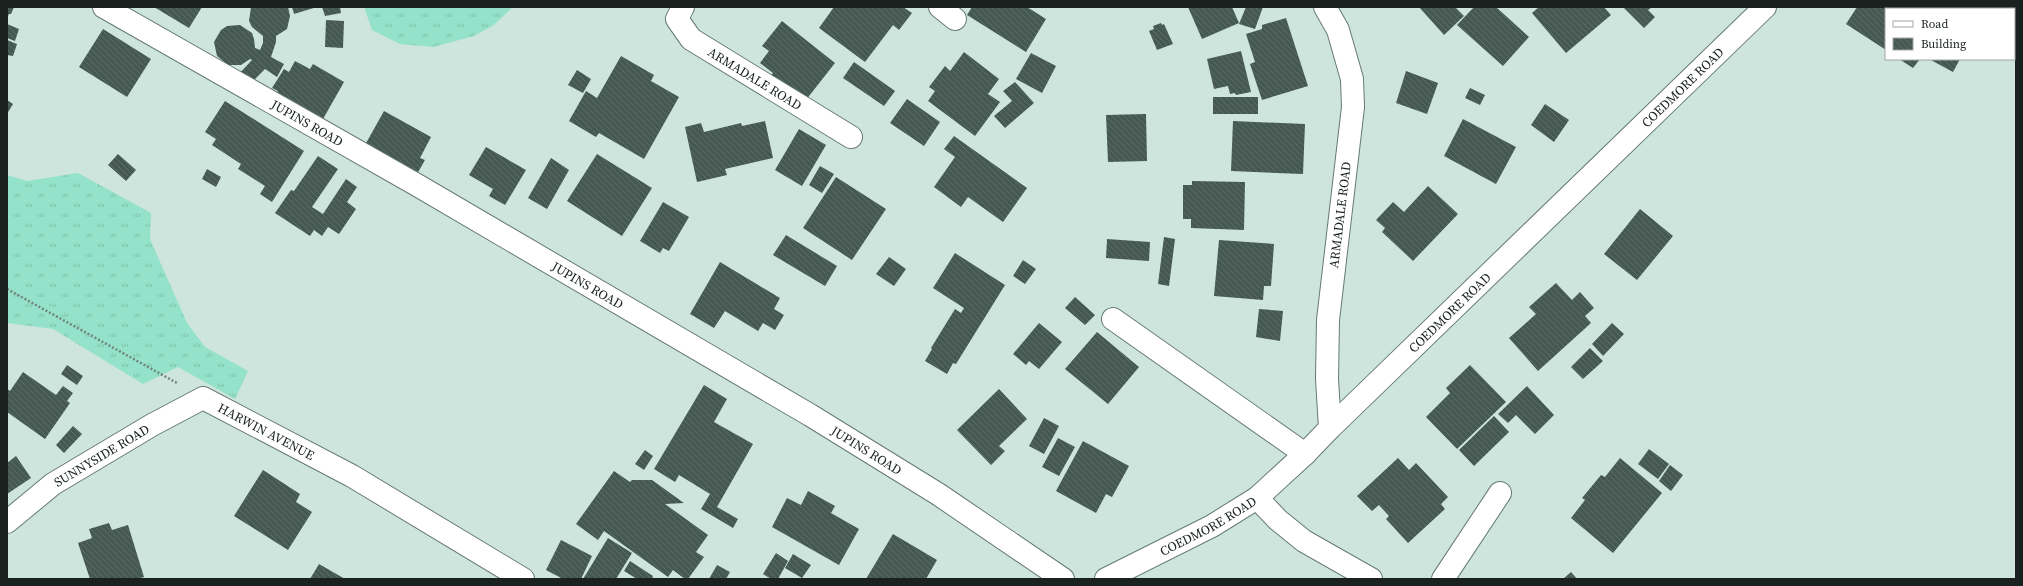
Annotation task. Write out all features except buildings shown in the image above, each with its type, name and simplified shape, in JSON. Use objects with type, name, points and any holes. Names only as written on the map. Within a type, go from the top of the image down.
[{"type":"street","name":"JUPINS ROAD","points":[[104,7],[417,185],[790,404],[938,494],[1063,579]]},
{"type":"street","name":"ARMADALE ROAD","points":[[683,7],[677,19],[691,39],[851,137]]},
{"type":"street","name":"ARMADALE ROAD","points":[[1325,7],[1338,30],[1352,79],[1352,107],[1328,320],[1327,379],[1330,428]]},
{"type":"street","name":"COEDMORE ROAD","points":[[1106,579],[1212,526],[1257,498],[1305,454],[1755,10]]},
{"type":"street","points":[[1113,320],[1305,454]]},
{"type":"street","name":"SUNNYSIDE ROAD","points":[[7,522],[53,484],[152,425],[203,398]]},
{"type":"street","name":"HARWIN AVENUE","points":[[203,398],[352,476],[523,579]]},
{"type":"street","points":[[1443,579],[1500,494]]},
{"type":"street","points":[[1257,498],[1278,520],[1304,541],[1371,579]]},
{"type":"path","name":"HARWIN AVENUE","points":[[7,289],[203,398]]},
{"type":"green space","points":[[364,7],[513,7],[494,25],[474,36],[433,47],[400,44],[372,30]]},
{"type":"green space","points":[[78,173],[151,213],[150,239],[187,323],[205,347],[248,371],[235,399],[178,367],[143,384],[53,329],[7,323],[7,175],[27,181]]}]
